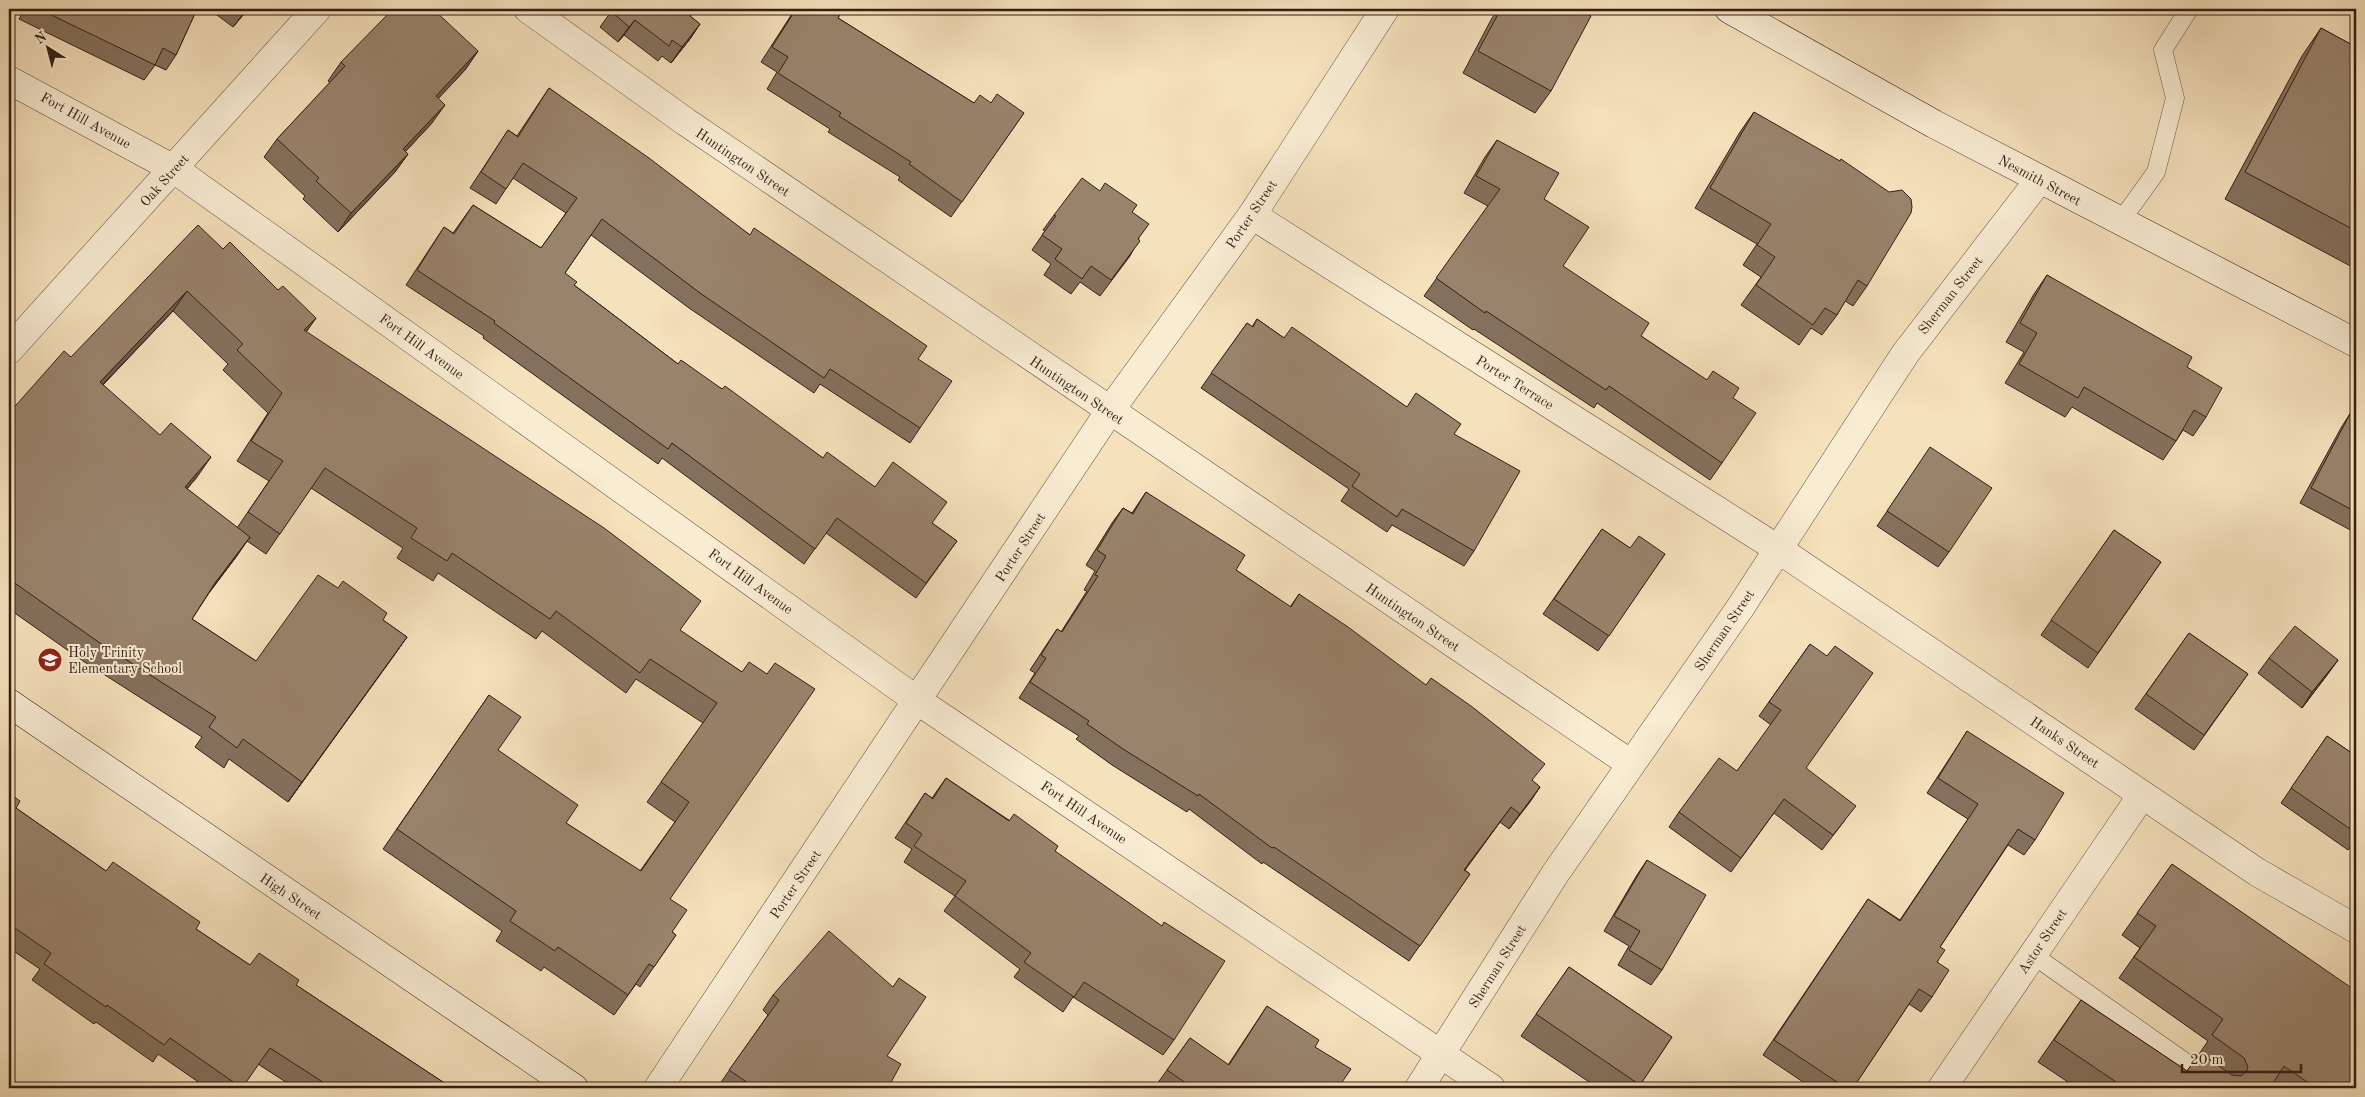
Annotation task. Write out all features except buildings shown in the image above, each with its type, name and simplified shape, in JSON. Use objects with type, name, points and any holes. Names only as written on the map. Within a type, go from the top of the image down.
[{"type":"street","name":"Oak Street","points":[[9,350],[317,9]]},
{"type":"street","name":"Huntington Street","points":[[528,9],[686,122],[1109,412],[1631,764]]},
{"type":"street","name":"Porter Street","points":[[658,1088],[918,701],[1109,412],[1252,215],[1386,9]]},
{"type":"street","name":"Nesmith Street","points":[[1729,9],[1934,124],[2039,180],[2356,343]]},
{"type":"street","name":"Fort Hill Avenue","points":[[9,80],[174,169],[918,701],[1491,1088]]},
{"type":"street","name":"Sherman Street","points":[[1419,1088],[1555,874],[1778,549],[1905,354],[2039,180]]},
{"type":"street","name":"Porter Terrace","points":[[1252,215],[1778,549]]},
{"type":"street","name":"Hanks Street","points":[[1778,549],[2258,872],[2356,929]]},
{"type":"street","name":"High Street","points":[[9,703],[574,1088]]},
{"type":"street","name":"Astor Street","points":[[1942,1088],[2142,795]]},
{"type":"lane","points":[[2120,222],[2156,172],[2176,98],[2163,50],[2189,9]]},
{"type":"lane","points":[[2033,955],[2222,1088]]},
{"type":"place","name":"Holy Trinity Elementary School","points":[[50,660]]}]
